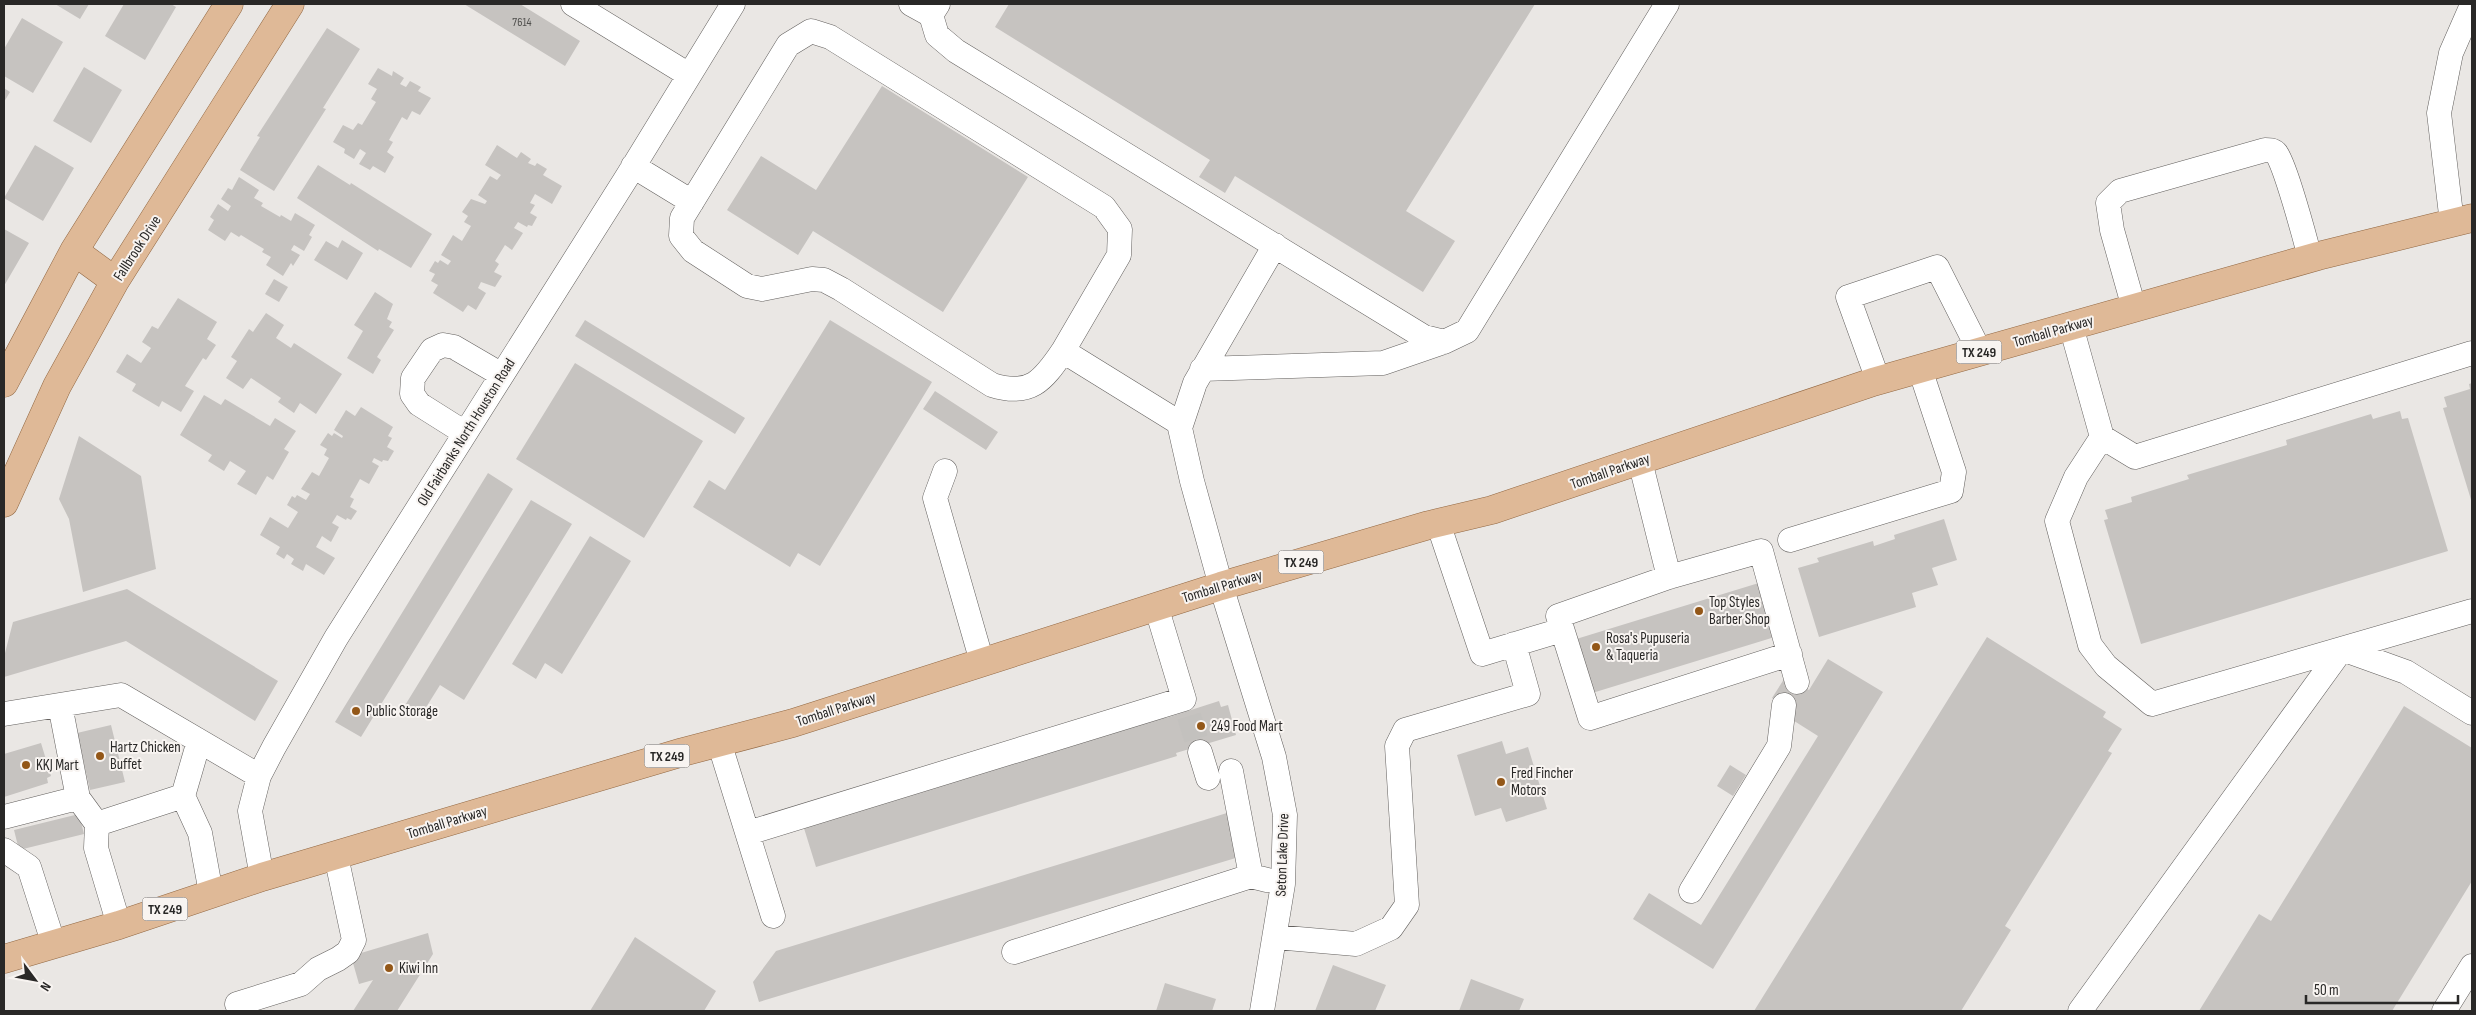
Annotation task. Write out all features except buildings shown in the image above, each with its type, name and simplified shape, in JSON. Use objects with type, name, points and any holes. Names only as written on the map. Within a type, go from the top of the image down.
[{"type":"main road","points":[[4,383],[74,251],[229,4]]},
{"type":"main road","name":"Fallbrook Drive","points":[[4,503],[57,386],[114,282],[290,4]]},
{"type":"main road","name":"Tomball Parkway","points":[[4,960],[119,925],[262,877],[792,722],[1221,586],[1438,523],[1492,510],[1878,380],[2310,258],[2462,220]]},
{"type":"main road","points":[[74,251],[114,282]]},
{"type":"street","points":[[573,4],[689,75]]},
{"type":"street","name":"Old Fairbanks North Houston Road","points":[[262,877],[250,811],[259,776],[336,638],[733,4]]},
{"type":"street","points":[[1202,370],[1383,363],[1444,342],[1467,331],[1667,4]]},
{"type":"street","points":[[2462,220],[2439,113],[2451,53],[2472,5]]},
{"type":"street","points":[[927,8],[937,35],[956,51],[1424,337],[1444,342]]},
{"type":"street","points":[[811,31],[830,37],[1104,207],[1120,229],[1119,255],[1063,351],[1046,376],[1030,387],[1009,390],[992,385],[841,288],[824,280],[812,279],[762,289],[747,286],[693,251],[681,236],[682,218],[788,45],[811,31]]},
{"type":"street","points":[[2134,308],[2112,230],[2108,204],[2120,191],[2265,150],[2274,151],[2278,154],[2286,176],[2310,258]]},
{"type":"street","points":[[633,166],[692,202]]},
{"type":"street","points":[[1063,351],[1181,424],[1195,383],[1275,245]]},
{"type":"street","points":[[1878,380],[1848,297],[1937,267],[1980,352]]},
{"type":"street","points":[[2071,326],[2102,437],[2135,457],[2472,353]]},
{"type":"street","points":[[465,433],[419,404],[412,394],[413,378],[432,350],[443,345],[454,347],[502,375]]},
{"type":"street","points":[[1790,540],[1951,491],[1954,472],[1920,369]]},
{"type":"street","name":"Seton Lake Drive","points":[[1181,424],[1180,428],[1192,481],[1221,586],[1274,757],[1285,815],[1283,884],[1262,1011]]},
{"type":"street","points":[[2102,437],[2076,477],[2057,521],[2090,645],[2106,666],[2152,704],[2472,612]]},
{"type":"street","points":[[1640,460],[1669,577]]},
{"type":"street","points":[[945,471],[935,498],[982,662]]},
{"type":"street","points":[[1438,523],[1482,654],[1562,630]]},
{"type":"street","points":[[1790,654],[1590,718],[1558,616],[1669,577],[1761,551],[1790,654],[1797,682]]},
{"type":"street","points":[[748,833],[1187,708],[1156,606]]},
{"type":"street","points":[[1275,937],[1356,944],[1391,928],[1407,905],[1397,746],[1405,730],[1528,694],[1514,644]]},
{"type":"street","points":[[2342,649],[2406,672],[2472,713]]},
{"type":"street","points":[[2080,1011],[2342,649]]},
{"type":"street","points":[[4,714],[121,695],[259,776]]},
{"type":"street","points":[[60,705],[78,798],[97,824],[96,848],[119,925]]},
{"type":"street","points":[[1691,892],[1779,746],[1784,705]]},
{"type":"street","points":[[199,741],[183,796],[200,834],[210,893]]},
{"type":"street","points":[[719,742],[773,916]]},
{"type":"street","points":[[1200,752],[1208,778]]},
{"type":"street","points":[[1231,771],[1252,876]]},
{"type":"street","points":[[97,824],[183,796]]},
{"type":"street","points":[[4,817],[78,798]]},
{"type":"street","points":[[4,850],[29,867],[54,944]]},
{"type":"street","points":[[237,1004],[301,984],[318,969],[338,959],[352,945],[354,940],[336,856]]},
{"type":"street","points":[[1014,952],[1252,876],[1283,884]]},
{"type":"street","points":[[2444,1011],[2472,966]]},
{"type":"tunnel","points":[[1189,716],[1200,752]]},
{"type":"place","name":"Top Styles Barber Shop","points":[[1699,611]]},
{"type":"place","name":"Rosa's Pupuseria & Taqueria","points":[[1596,647]]},
{"type":"place","name":"Public Storage","points":[[356,711]]},
{"type":"place","name":"249 Food Mart","points":[[1201,726]]},
{"type":"place","name":"Hartz Chicken Buffet","points":[[100,756]]},
{"type":"place","name":"KKJ Mart","points":[[26,765]]},
{"type":"place","name":"Fred Fincher Motors","points":[[1501,782]]},
{"type":"place","name":"Kiwi Inn","points":[[389,968]]}]
